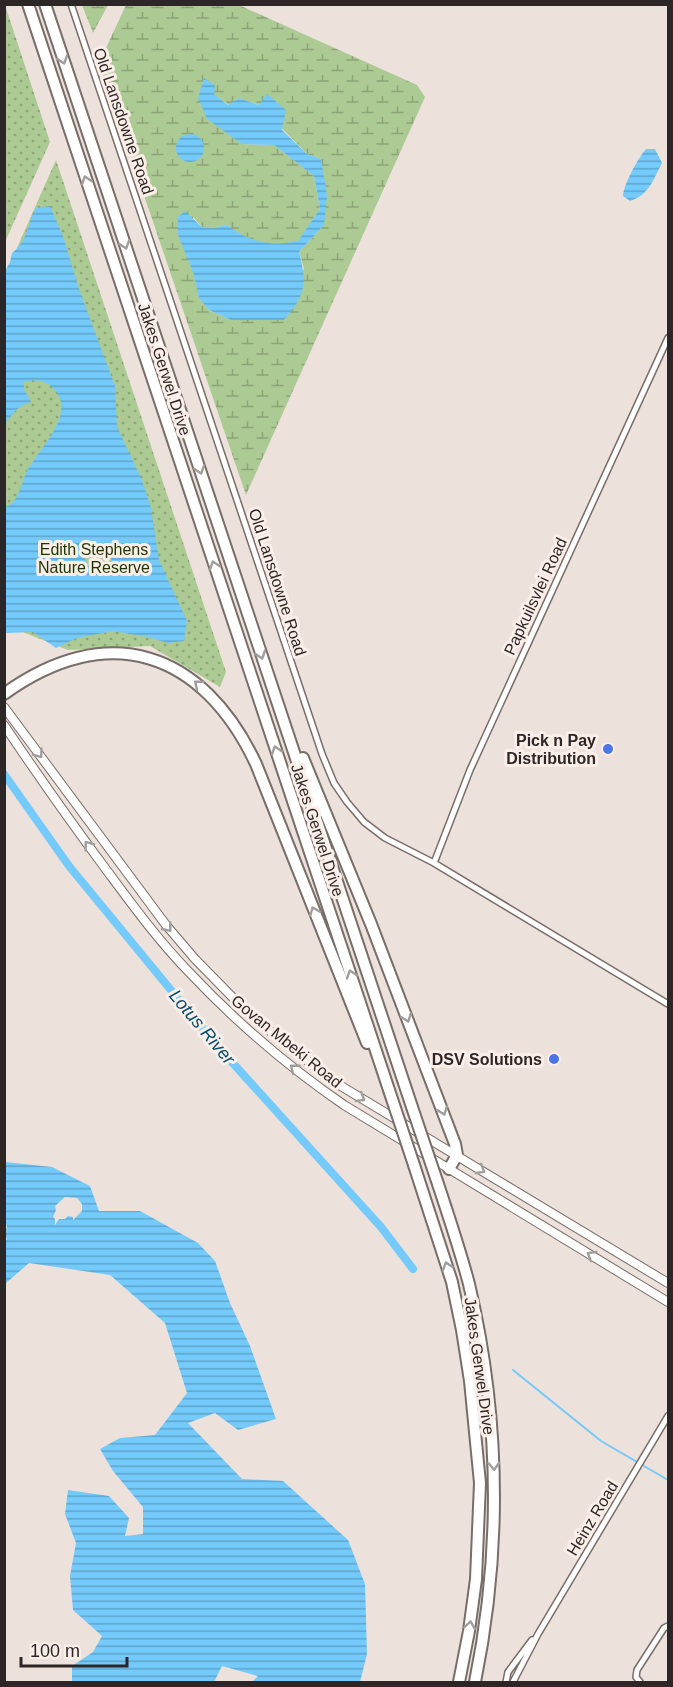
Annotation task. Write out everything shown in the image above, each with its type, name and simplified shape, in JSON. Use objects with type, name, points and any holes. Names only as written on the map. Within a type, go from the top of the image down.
[{"type":"highway","name":"Jakes Gerwel Drive","points":[[28,4],[452,1282],[470,1381],[480,1483],[476,1579],[459,1683]]},
{"type":"highway","name":"Jakes Gerwel Drive","points":[[45,4],[438,1184],[468,1282],[488,1381],[493,1437],[495,1530],[485,1634],[476,1683]]},
{"type":"highway","points":[[4,693],[29,676],[57,663],[93,654],[128,654],[160,662],[177,670],[192,679],[217,702],[239,730],[256,764],[365,1038],[388,1085]]},
{"type":"highway","points":[[268,675],[375,934],[435,1089],[457,1155],[449,1169]]},
{"type":"main road","name":"Govan Mbeki Road","points":[[4,707],[165,925],[222,987],[278,1038],[336,1083],[669,1283]]},
{"type":"main road","name":"Govan Mbeki Road","points":[[4,725],[50,794],[122,892],[171,953],[213,997],[269,1048],[327,1093],[669,1302]]},
{"type":"street","name":"Old Lansdowne Road","points":[[71,4],[327,770],[340,793],[364,822],[385,837],[434,863],[669,1004]]},
{"type":"street","name":"Papkuilsvlei Road","points":[[434,863],[466,779],[667,340]]},
{"type":"street","name":"Heinz Road","points":[[514,1683],[538,1634],[669,1416]]},
{"type":"street","points":[[640,1683],[636,1675],[638,1670],[664,1628],[669,1626]]},
{"type":"street","name":"Heinz Road","points":[[506,1683],[508,1672],[538,1634]]},
{"type":"green space","points":[[5,5],[50,142],[4,242]]},
{"type":"green space","points":[[82,5],[108,5],[93,33]]},
{"type":"green space","points":[[126,5],[239,5],[417,85],[425,97],[246,495],[99,63]],"holes":[[[215,95],[229,105],[239,98],[259,105],[307,154],[321,159],[324,225],[299,252],[304,269],[264,319],[231,320],[209,310],[199,297],[193,272],[193,217],[202,227],[227,225],[252,240],[278,244],[298,242],[320,209],[314,176],[274,145],[242,144]]]},
{"type":"green space","name":"Edith Stephens Nature Reserve","points":[[56,160],[226,672],[220,687],[150,646],[68,650],[5,625],[5,275]]},
{"type":"water","points":[[204,78],[215,85],[214,94],[228,105],[239,98],[259,105],[267,94],[286,110],[282,130],[307,154],[321,159],[327,196],[324,225],[299,252],[304,280],[303,288],[297,303],[284,320],[231,320],[209,310],[199,298],[193,272],[178,235],[178,217],[185,211],[202,227],[227,225],[244,236],[261,242],[288,243],[298,241],[320,209],[314,176],[274,145],[242,144],[207,119],[198,98]]},
{"type":"water","points":[[190,134],[200,138],[204,148],[200,158],[190,162],[180,158],[176,148],[180,138]]},
{"type":"water","points":[[646,149],[655,149],[662,163],[646,191],[630,201],[623,196],[624,191],[632,171]]},
{"type":"water","name":"Edith Stephens Nature Reserve","points":[[50,206],[63,236],[79,289],[115,386],[117,427],[142,480],[151,508],[159,560],[187,621],[184,641],[168,643],[113,631],[77,638],[56,648],[33,632],[5,633],[5,507],[10,505],[17,496],[28,469],[54,430],[61,409],[60,398],[51,386],[40,381],[24,382],[24,389],[31,402],[13,413],[5,424],[5,271],[12,253],[24,238],[36,208]],"holes":[[[90,551],[105,551],[112,560],[111,568],[99,574],[88,566],[85,559]]]},
{"type":"water","points":[[5,1162],[52,1167],[90,1186],[99,1211],[140,1211],[198,1243],[215,1261],[230,1303],[250,1346],[276,1419],[238,1430],[215,1413],[188,1423],[242,1479],[283,1481],[348,1540],[365,1584],[367,1654],[360,1682],[252,1682],[258,1676],[222,1666],[214,1682],[72,1682],[72,1666],[93,1652],[102,1636],[73,1610],[70,1576],[76,1543],[65,1514],[68,1490],[109,1496],[129,1518],[125,1536],[143,1534],[143,1507],[113,1471],[100,1449],[120,1438],[155,1435],[187,1393],[165,1323],[110,1275],[29,1263],[5,1284],[4,1240],[7,1240],[4,1231],[7,1227],[4,1218]],"holes":[[[65,1197],[77,1198],[82,1204],[82,1211],[73,1220],[73,1217],[68,1216],[65,1219],[59,1219],[55,1225],[53,1217],[55,1206]]]},
{"type":"waterway","name":"Lotus River","points":[[4,774],[69,866],[212,1040],[381,1227],[413,1269]]},
{"type":"waterway","points":[[513,1370],[601,1441],[668,1480]]},
{"type":"place","name":"Pick n Pay Distribution","points":[[608,749]]},
{"type":"place","name":"DSV Solutions","points":[[554,1059]]}]
